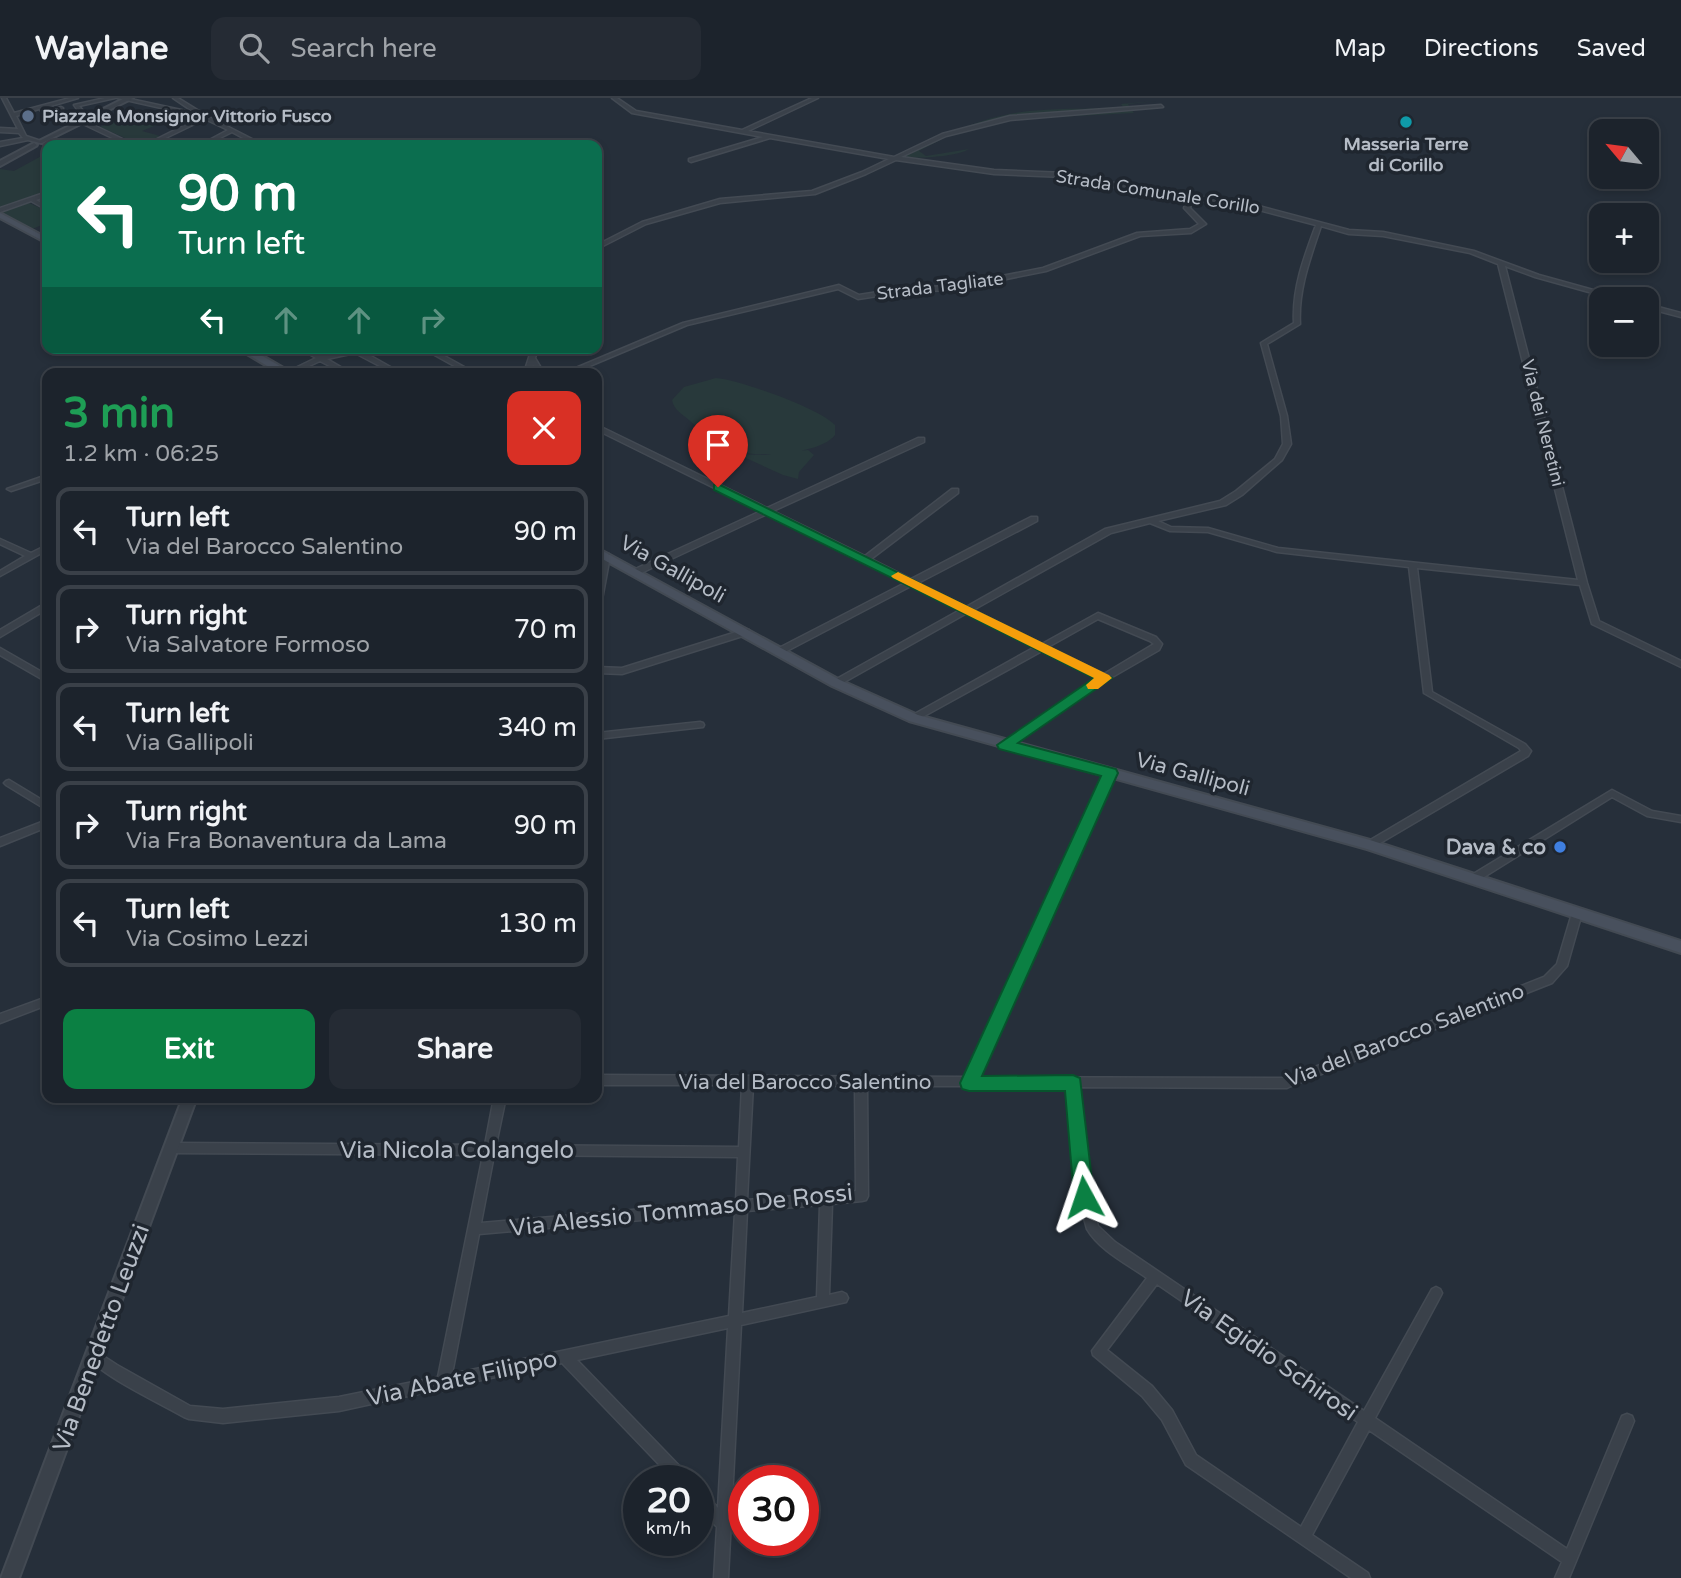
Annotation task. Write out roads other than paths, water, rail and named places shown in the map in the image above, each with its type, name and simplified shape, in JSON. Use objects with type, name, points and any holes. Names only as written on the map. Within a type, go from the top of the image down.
[{"type":"main road","points":[[0,215],[42,241]]},
{"type":"main road","points":[[244,354],[269,368]]},
{"type":"main road","points":[[253,354],[279,368]]},
{"type":"main road","name":"Via Gallipoli","points":[[602,554],[836,683],[914,719],[1370,845],[1681,947]]},
{"type":"street","points":[[4,98],[19,131]]},
{"type":"street","points":[[12,115],[76,98]]},
{"type":"street","points":[[94,116],[83,114],[76,105],[113,98]]},
{"type":"street","points":[[48,140],[125,98],[205,117]]},
{"type":"street","points":[[176,98],[248,140]]},
{"type":"street","name":"Strada Comunale Corillo","points":[[614,98],[630,111],[879,156],[998,172],[1065,175],[1163,195],[1242,203],[1349,232],[1383,234],[1426,242],[1501,262],[1537,276],[1589,290]]},
{"type":"street","points":[[741,132],[816,98]]},
{"type":"street","points":[[602,244],[643,223],[720,201],[805,195],[876,167],[944,135],[1021,115],[1161,106]]},
{"type":"street","points":[[41,107],[45,113],[61,109]]},
{"type":"street","points":[[157,140],[205,117]]},
{"type":"street","points":[[83,122],[121,140]]},
{"type":"street","points":[[0,130],[19,131],[40,144]]},
{"type":"street","points":[[212,140],[231,131]]},
{"type":"street","points":[[691,160],[772,136]]},
{"type":"street","points":[[0,144],[40,144]]},
{"type":"street","points":[[0,164],[40,144]]},
{"type":"street","points":[[876,167],[884,160],[879,156]]},
{"type":"street","points":[[0,215],[42,196]]},
{"type":"street","name":"Strada Tagliate","points":[[578,368],[685,324],[839,286],[858,297],[904,290],[951,288],[1044,270],[1139,234],[1191,231],[1203,224],[1187,208],[1191,197]]},
{"type":"street","points":[[31,200],[42,206]]},
{"type":"street","points":[[836,683],[1108,531],[1223,503],[1272,466],[1283,453],[1287,435],[1265,343],[1297,324],[1296,304],[1304,267],[1320,225]]},
{"type":"street","name":"Via dei Neretini","points":[[1501,262],[1595,622],[1681,664]]},
{"type":"street","points":[[1659,309],[1681,315]]},
{"type":"street","points":[[313,354],[339,368]]},
{"type":"street","points":[[299,368],[336,354]]},
{"type":"street","points":[[363,354],[389,368]]},
{"type":"street","points":[[436,354],[463,368]]},
{"type":"street","points":[[529,368],[533,354]]},
{"type":"street","points":[[532,358],[538,368]]},
{"type":"street","points":[[602,429],[1104,678]]},
{"type":"street","points":[[636,572],[921,440]]},
{"type":"street","points":[[11,489],[42,479]]},
{"type":"street","points":[[865,560],[955,491]]},
{"type":"street","points":[[780,651],[1034,519]]},
{"type":"street","points":[[1151,521],[1170,529],[1208,530],[1277,550],[1583,583]]},
{"type":"street","points":[[0,541],[29,555]]},
{"type":"street","points":[[0,574],[42,549]]},
{"type":"street","points":[[1370,845],[1525,754],[1522,746],[1428,693],[1413,565]]},
{"type":"street","points":[[0,634],[42,609]]},
{"type":"street","points":[[914,719],[1098,616],[1153,639],[1158,644],[1156,648],[1104,678],[1005,745]]},
{"type":"street","points":[[602,670],[622,671],[747,632]]},
{"type":"street","points":[[0,651],[42,676]]},
{"type":"street","points":[[602,735],[701,725]]},
{"type":"street","points":[[969,1083],[1110,773]]},
{"type":"street","points":[[9,783],[42,804]]},
{"type":"street","points":[[1473,879],[1612,793],[1650,814],[1681,819]]},
{"type":"street","points":[[0,842],[42,825]]},
{"type":"street","name":"Via del Barocco Salentino","points":[[602,1080],[1287,1083],[1548,980],[1562,966],[1577,913]]},
{"type":"street","points":[[0,1019],[42,1003]]},
{"type":"street","points":[[721,1578],[748,1082]]},
{"type":"street","name":"Via Alessio Tommaso De Rossi","points":[[474,1230],[862,1196],[861,1083]]},
{"type":"street","name":"Via Egidio Schirosi","points":[[1073,1083],[1084,1197],[1093,1229],[1111,1246],[1570,1559]]},
{"type":"street","name":"Via Benedetto Leuzzi","points":[[10,1578],[188,1103]]},
{"type":"street","points":[[443,1384],[499,1103]]},
{"type":"street","name":"Via Nicola Colangelo","points":[[172,1148],[743,1152]]},
{"type":"street","points":[[823,1302],[826,1200]]},
{"type":"street","points":[[1156,1276],[1098,1351],[1147,1391],[1161,1407],[1191,1460],[1304,1533],[1363,1578]]},
{"type":"street","points":[[1304,1533],[1436,1293]]},
{"type":"street","name":"Via Abate Filippo","points":[[94,1356],[189,1412],[223,1416],[339,1404],[842,1298]]},
{"type":"street","points":[[564,1356],[668,1465]]},
{"type":"street","points":[[1562,1578],[1627,1421]]},
{"type":"street","points":[[714,1514],[724,1524]]},
{"type":"place","name":"Piazzale Monsignor Vittorio Fusco","points":[[28,116]]},
{"type":"place","name":"Masseria Terre di Corillo","points":[[1406,122]]},
{"type":"place","name":"Dava & co","points":[[1560,847]]}]
